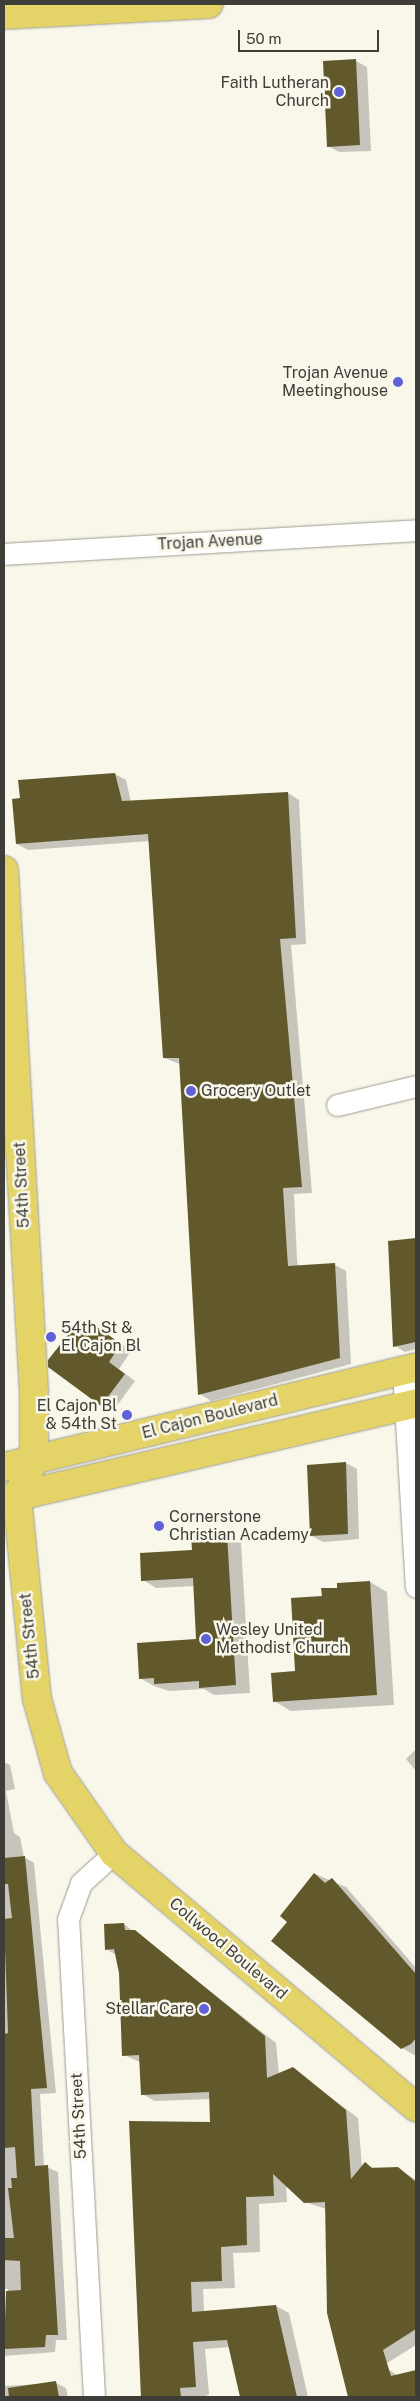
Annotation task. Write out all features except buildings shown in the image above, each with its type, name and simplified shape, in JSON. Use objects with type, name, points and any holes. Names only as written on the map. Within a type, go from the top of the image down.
[{"type":"main road","points":[[4,15],[209,4]]},
{"type":"main road","name":"54th Street","points":[[4,870],[34,1460],[8,1491],[37,1699],[58,1773]]},
{"type":"main road","name":"El Cajon Boulevard","points":[[4,1467],[410,1368]]},
{"type":"main road","name":"El Cajon Boulevard","points":[[8,1491],[411,1404]]},
{"type":"main road","name":"Collwood Boulevard","points":[[58,1773],[114,1853],[415,2104]]},
{"type":"street","name":"Trojan Avenue","points":[[4,554],[416,530]]},
{"type":"street","points":[[338,1105],[416,1086]]},
{"type":"street","points":[[410,1368],[416,1587]]},
{"type":"street","name":"54th Street","points":[[94,2397],[68,1919],[81,1883],[114,1853]]},
{"type":"place","name":"Faith Lutheran Church","points":[[339,92]]},
{"type":"place","name":"Trojan Avenue Meetinghouse","points":[[398,382]]},
{"type":"place","name":"Grocery Outlet","points":[[191,1091]]},
{"type":"place","name":"54th St & El Cajon Bl","points":[[51,1337]]},
{"type":"place","name":"El Cajon Bl & 54th St","points":[[127,1415]]},
{"type":"place","name":"Cornerstone Christian Academy","points":[[159,1526]]},
{"type":"place","name":"Wesley United Methodist Church","points":[[206,1639]]},
{"type":"place","name":"Stellar Care","points":[[204,2009]]}]
